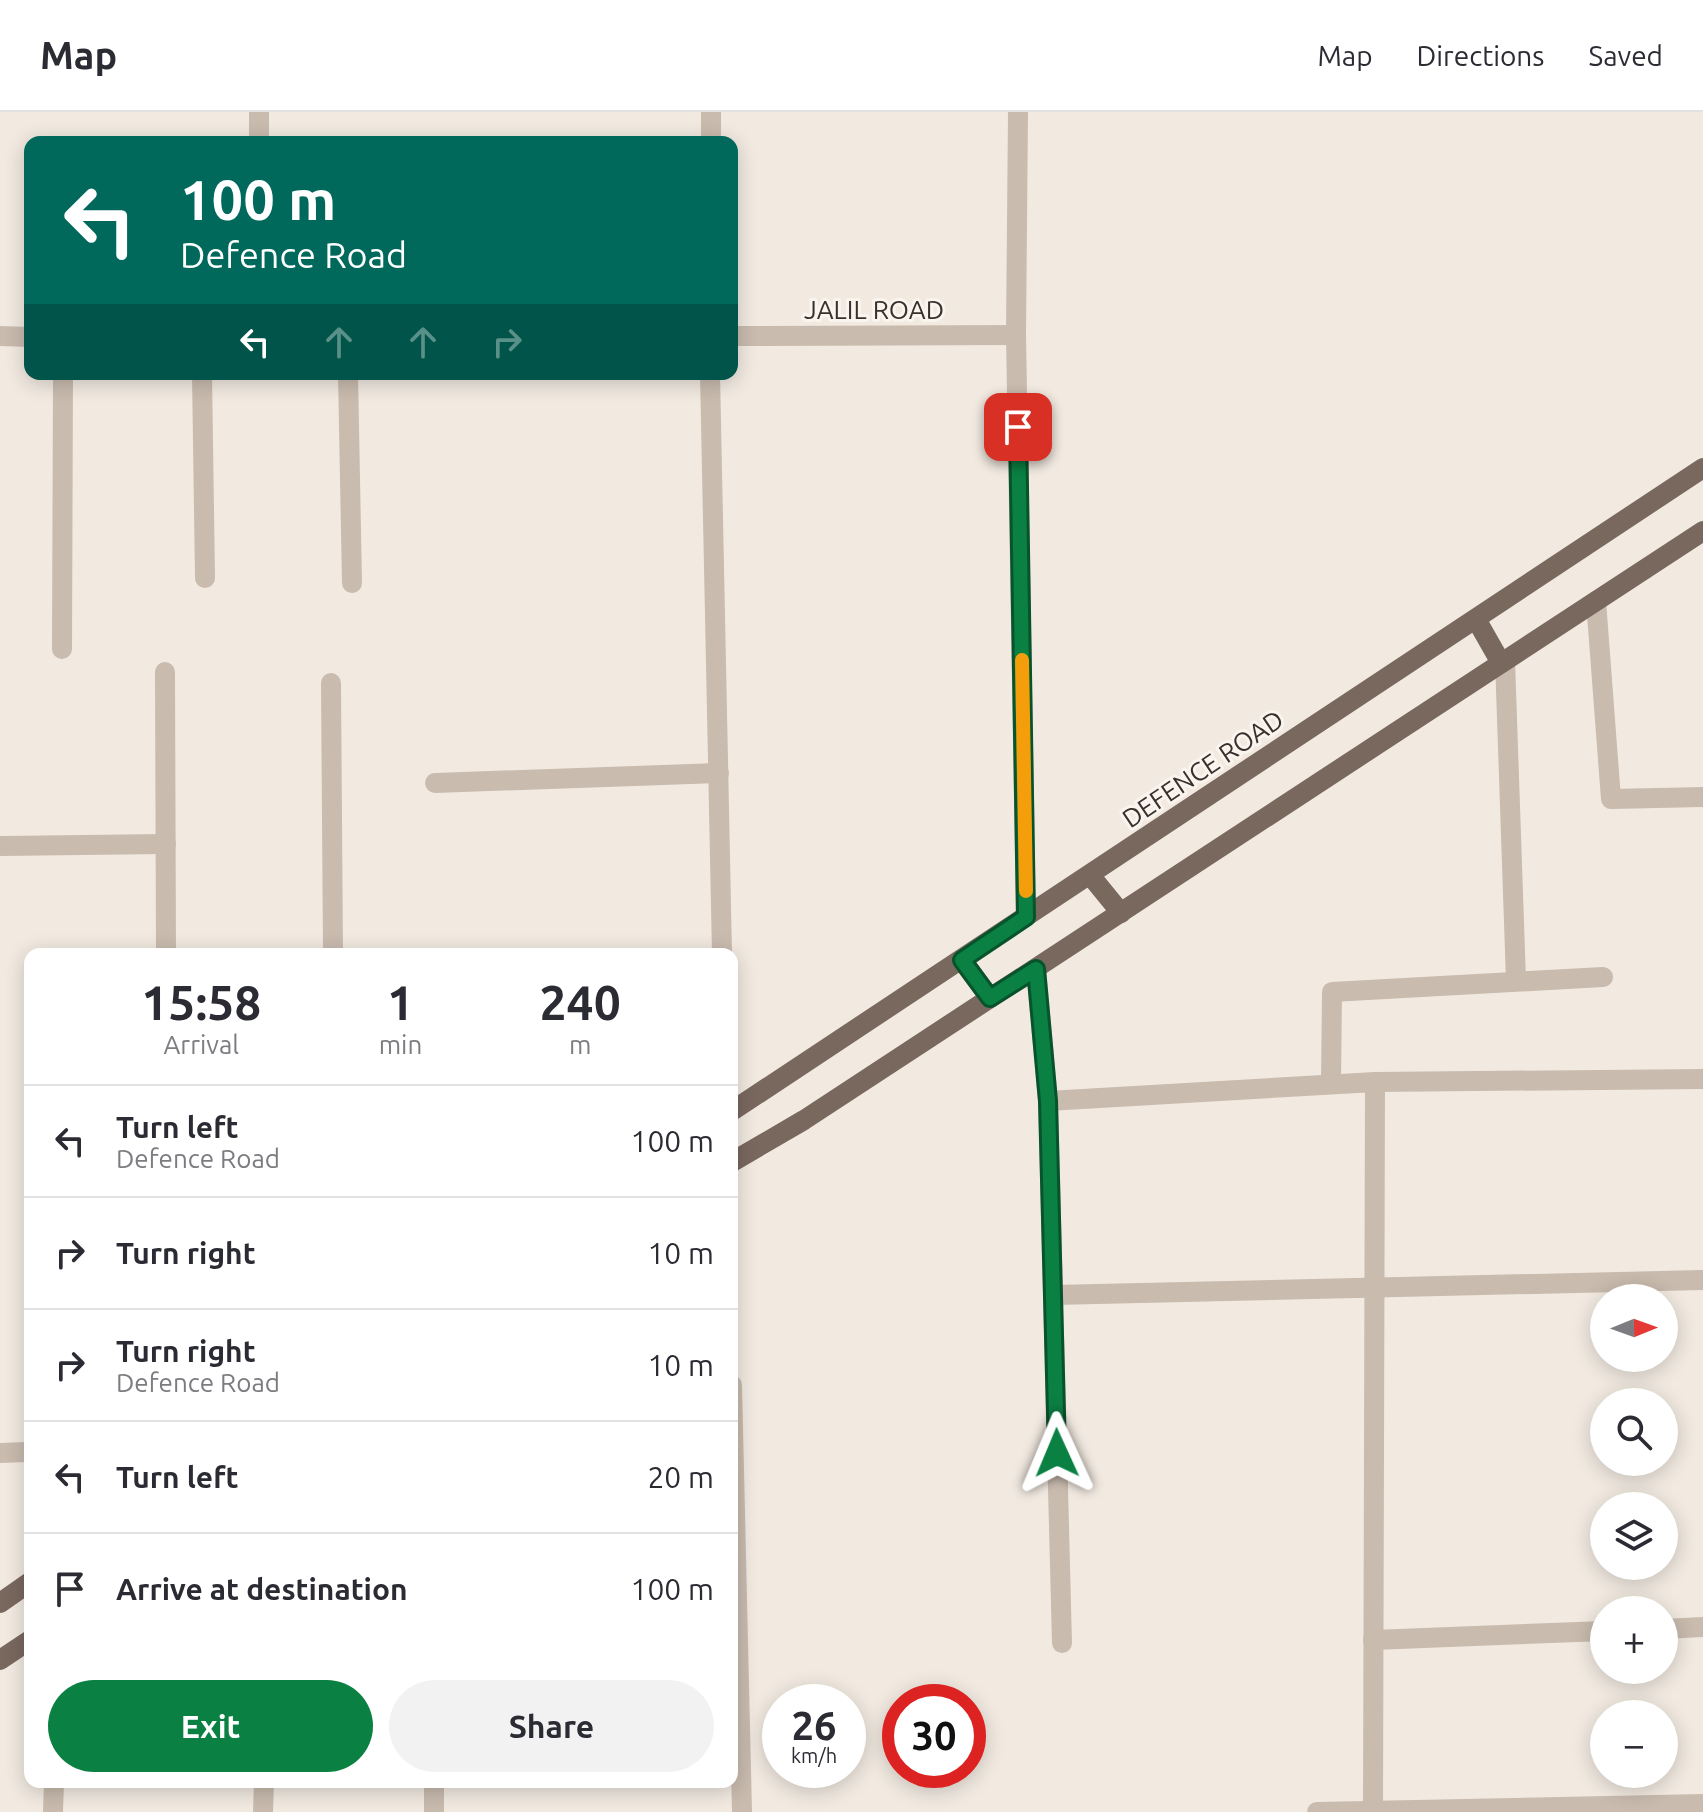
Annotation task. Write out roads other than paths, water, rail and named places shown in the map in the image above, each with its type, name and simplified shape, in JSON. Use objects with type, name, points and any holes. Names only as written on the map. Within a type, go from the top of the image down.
[{"type":"main road","name":"DEFENCE ROAD","points":[[738,1107],[1703,468]]},
{"type":"main road","points":[[738,1158],[804,1120],[1703,531]]},
{"type":"main road","points":[[1476,619],[1503,661]]},
{"type":"main road","points":[[1090,875],[1121,913]]},
{"type":"main road","points":[[962,960],[990,998]]},
{"type":"main road","points":[[0,1603],[24,1586]]},
{"type":"main road","points":[[0,1660],[24,1644]]},
{"type":"street","points":[[259,112],[259,136]]},
{"type":"street","points":[[711,112],[711,136]]},
{"type":"street","points":[[1018,112],[1016,335],[1026,917]]},
{"type":"street","name":"JALIL ROAD","points":[[738,336],[1016,335]]},
{"type":"street","points":[[0,336],[24,337]]},
{"type":"street","points":[[62,649],[63,380]]},
{"type":"street","points":[[202,380],[205,578]]},
{"type":"street","points":[[348,380],[352,583]]},
{"type":"street","points":[[710,380],[722,948]]},
{"type":"street","points":[[1596,601],[1611,799],[1703,797]]},
{"type":"street","points":[[1503,661],[1516,981]]},
{"type":"street","points":[[165,672],[166,948]]},
{"type":"street","points":[[331,683],[333,948]]},
{"type":"street","points":[[435,783],[719,773]]},
{"type":"street","points":[[0,846],[166,844]]},
{"type":"street","points":[[1036,969],[1048,1101],[1062,1643]]},
{"type":"street","points":[[1331,1084],[1332,992],[1603,977]]},
{"type":"street","points":[[1048,1101],[1375,1082],[1703,1079]]},
{"type":"street","points":[[1373,1811],[1375,1082]]},
{"type":"street","points":[[1053,1295],[1703,1280]]},
{"type":"street","points":[[0,1453],[24,1452]]},
{"type":"street","points":[[1678,1628],[1703,1627]]},
{"type":"street","points":[[1373,1640],[1590,1632]]},
{"type":"street","points":[[738,1641],[742,1812]]},
{"type":"street","points":[[53,1812],[54,1788]]},
{"type":"street","points":[[263,1812],[264,1788]]},
{"type":"street","points":[[434,1788],[434,1812]]},
{"type":"street","points":[[1317,1812],[1703,1804]]}]
